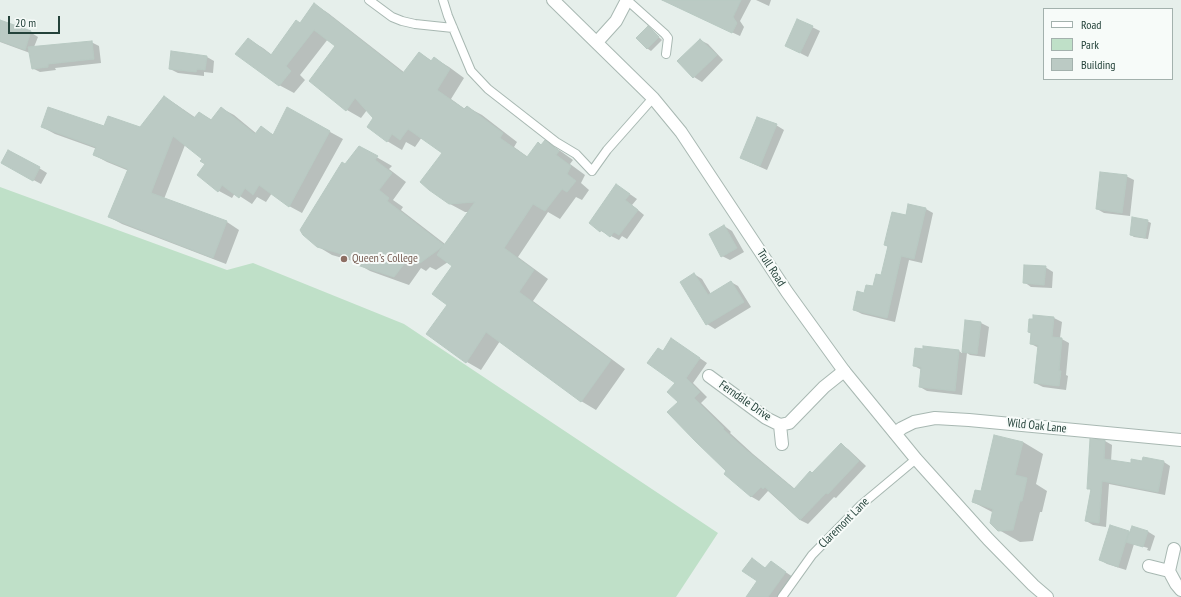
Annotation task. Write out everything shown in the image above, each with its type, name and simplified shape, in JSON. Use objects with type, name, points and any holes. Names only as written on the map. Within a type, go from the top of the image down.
[{"type":"street","name":"Trull Road","points":[[554,0],[653,98],[681,132],[787,292],[844,371],[916,458],[988,539],[1047,597]]},
{"type":"street","points":[[598,42],[616,21],[627,0]]},
{"type":"street","name":"Ferndale Drive","points":[[709,376],[766,418],[780,425],[789,423],[824,387],[844,371]]},
{"type":"street","name":"Wild Oak Lane","points":[[895,433],[914,422],[935,418],[1181,440]]},
{"type":"street","name":"Ferndale Drive","points":[[780,425],[782,444]]},
{"type":"street","points":[[1174,549],[1169,571],[1181,590]]},
{"type":"street","points":[[1149,566],[1169,571]]},
{"type":"lane","points":[[369,0],[392,17],[402,22],[453,28]]},
{"type":"lane","points":[[443,0],[471,71],[488,89],[556,142],[576,154],[592,171],[607,150],[653,98]]},
{"type":"lane","points":[[627,0],[668,38],[666,54]]},
{"type":"lane","name":"Claremont Lane","points":[[782,597],[812,555],[861,505],[916,458]]},
{"type":"green space","points":[[0,187],[227,270],[253,263],[404,324],[718,533],[676,597],[0,597]]},
{"type":"building","points":[[662,0],[741,0],[733,17],[737,23],[732,33]]},
{"type":"building","points":[[314,3],[403,73],[419,52],[431,61],[434,57],[450,69],[437,90],[464,109],[467,106],[503,133],[500,138],[527,157],[538,142],[541,145],[545,140],[559,151],[556,155],[571,166],[567,174],[576,181],[567,192],[562,189],[545,211],[533,204],[504,248],[534,270],[519,292],[611,360],[581,402],[486,332],[466,363],[426,334],[447,305],[432,294],[452,266],[437,255],[442,247],[420,263],[415,259],[411,263],[407,260],[394,277],[354,264],[356,258],[317,247],[303,235],[300,230],[342,162],[345,164],[359,146],[378,156],[375,160],[392,173],[379,190],[389,198],[387,201],[444,245],[475,202],[449,204],[420,182],[442,153],[408,129],[400,140],[392,134],[387,142],[367,127],[373,118],[355,98],[346,111],[309,81],[335,46],[314,30],[286,66],[291,71],[279,86],[235,54],[248,38],[271,55],[296,20],[300,23]]},
{"type":"building","points":[[797,19],[813,26],[800,53],[785,46]]},
{"type":"building","points":[[0,20],[31,31],[25,50],[0,41]]},
{"type":"building","points":[[648,26],[659,37],[647,49],[636,38]]},
{"type":"building","points":[[700,39],[717,55],[693,78],[677,61]]},
{"type":"building","points":[[92,41],[94,59],[48,64],[48,67],[32,69],[28,47]]},
{"type":"building","points":[[171,51],[207,56],[205,70],[197,69],[196,72],[169,69]]},
{"type":"building","points":[[164,96],[194,118],[199,112],[211,120],[221,107],[255,134],[261,126],[273,135],[287,107],[330,131],[289,207],[259,185],[253,195],[245,188],[239,198],[222,185],[218,192],[197,175],[205,164],[200,161],[202,159],[173,136],[151,193],[227,221],[213,258],[108,217],[128,169],[93,155],[96,147],[41,127],[48,107],[104,126],[108,116],[140,127]]},
{"type":"building","points":[[757,117],[777,124],[760,166],[740,158]]},
{"type":"building","points":[[8,150],[40,167],[33,181],[1,163]]},
{"type":"building","points":[[1100,172],[1127,175],[1122,213],[1096,209]]},
{"type":"building","points":[[616,184],[630,194],[625,200],[638,210],[619,235],[614,232],[610,237],[601,230],[600,232],[589,223]]},
{"type":"building","points":[[908,204],[926,208],[914,259],[901,256],[887,318],[853,310],[857,291],[864,293],[866,285],[873,286],[876,274],[881,275],[888,246],[884,245],[892,212],[906,215]]},
{"type":"building","points":[[1132,217],[1148,220],[1145,238],[1130,235]]},
{"type":"building","points":[[724,225],[737,248],[721,257],[709,234]]},
{"type":"building","points":[[1024,265],[1046,266],[1044,285],[1023,283]]},
{"type":"building","points":[[694,273],[708,295],[731,281],[744,302],[706,325],[680,282]]},
{"type":"building","points":[[1033,315],[1054,317],[1052,337],[1062,338],[1059,386],[1034,383],[1038,345],[1030,344],[1031,333],[1028,332],[1029,319],[1033,319]]},
{"type":"building","points":[[965,320],[981,322],[977,354],[962,352]]},
{"type":"building","points":[[671,338],[700,358],[686,378],[700,392],[694,398],[724,428],[723,429],[794,489],[810,471],[812,473],[841,443],[859,461],[828,494],[826,493],[800,520],[765,487],[763,489],[761,487],[751,497],[724,474],[726,471],[667,412],[678,402],[667,392],[675,383],[647,363],[658,348],[663,351]]},
{"type":"building","points":[[923,346],[959,350],[955,391],[919,387],[921,367],[913,366],[915,348],[923,349]]},
{"type":"building","points":[[994,435],[1023,442],[1015,475],[1027,478],[1013,530],[998,531],[990,523],[993,509],[972,502],[975,490],[981,491]]},
{"type":"building","points":[[1090,439],[1105,440],[1104,459],[1131,463],[1131,459],[1142,461],[1143,457],[1164,461],[1158,492],[1102,481],[1099,523],[1085,521],[1091,489],[1087,489]]},
{"type":"building","points":[[1110,525],[1129,531],[1118,567],[1099,560]]},
{"type":"building","points":[[1132,526],[1148,531],[1143,547],[1126,542]]},
{"type":"building","points":[[752,558],[765,568],[771,561],[786,572],[768,597],[746,597],[757,581],[742,571]]},
{"type":"place","name":"Queen's College","points":[[344,259]]}]
